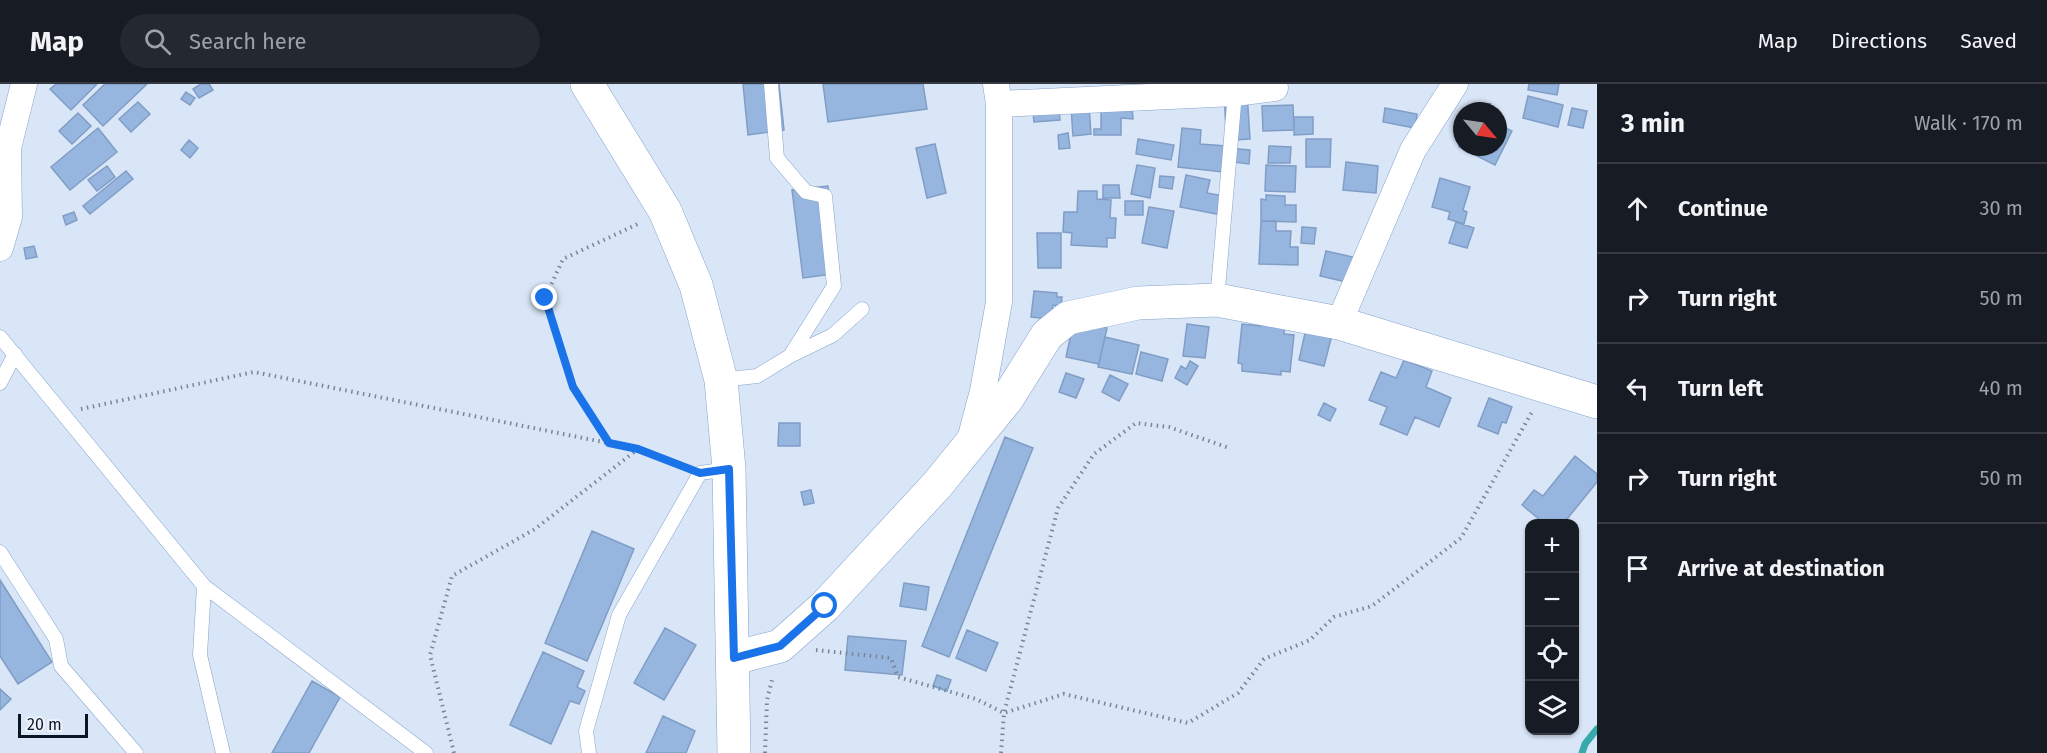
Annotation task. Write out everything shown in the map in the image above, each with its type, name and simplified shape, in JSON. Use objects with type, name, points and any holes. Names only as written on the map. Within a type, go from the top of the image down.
[{"type":"street","points":[[0,248],[9,217],[8,148],[24,84]]},
{"type":"street","points":[[587,84],[665,211],[696,285],[721,380],[714,471],[734,658],[734,753]]},
{"type":"street","points":[[1340,323],[1413,150],[1455,84]]},
{"type":"street","points":[[969,445],[983,391],[999,302],[998,94],[1137,91],[1235,93],[1275,88]]},
{"type":"street","points":[[734,658],[780,646],[825,606],[937,484],[1007,399],[1047,335],[1068,318],[1138,303],[1217,300],[1340,323],[1597,402]]},
{"type":"lane","points":[[771,84],[777,158],[807,192],[825,196],[834,286],[790,357]]},
{"type":"lane","points":[[1217,300],[1235,93]]},
{"type":"lane","points":[[721,380],[757,376],[834,335],[862,309]]},
{"type":"lane","points":[[0,337],[204,586],[426,753]]},
{"type":"lane","points":[[0,383],[15,354]]},
{"type":"lane","points":[[590,753],[586,731],[619,615],[714,471]]},
{"type":"lane","points":[[0,552],[56,639],[61,666],[136,753]]},
{"type":"lane","points":[[204,586],[200,656],[223,753]]},
{"type":"path","points":[[609,443],[573,387],[545,298],[563,259],[665,211]]},
{"type":"path","points":[[63,413],[254,372],[638,449],[714,471]]},
{"type":"path","points":[[765,753],[767,700],[780,646],[891,658],[898,677],[976,699],[1004,713],[1064,694],[1188,723],[1238,693],[1264,659],[1310,640],[1334,617],[1372,606],[1461,538],[1547,386]]},
{"type":"path","points":[[1001,753],[1004,713],[1058,508],[1094,454],[1136,423],[1169,427],[1229,448]]},
{"type":"path","points":[[454,753],[430,656],[452,576],[535,529],[638,449]]},
{"type":"building","points":[[56,84],[97,84],[71,110],[50,89]]},
{"type":"building","points":[[105,84],[147,84],[103,126],[83,105]]},
{"type":"building","points":[[201,84],[209,84],[213,90],[199,98],[193,89]]},
{"type":"building","points":[[743,84],[779,84],[784,130],[748,135]]},
{"type":"building","points":[[823,84],[923,84],[927,109],[828,122]]},
{"type":"building","points":[[1529,84],[1559,84],[1557,95],[1528,90]]},
{"type":"building","points":[[1057,89],[1060,120],[1034,122],[1031,91]]},
{"type":"building","points":[[1224,91],[1247,92],[1250,139],[1234,140],[1226,132]]},
{"type":"building","points":[[186,92],[195,98],[190,105],[181,99]]},
{"type":"building","points":[[1070,92],[1089,106],[1091,134],[1073,136]]},
{"type":"building","points":[[1528,96],[1563,105],[1558,127],[1523,118]]},
{"type":"building","points":[[138,102],[150,114],[131,132],[119,119]]},
{"type":"building","points":[[1293,105],[1294,130],[1263,131],[1262,106]]},
{"type":"building","points":[[1101,107],[1132,107],[1133,119],[1121,118],[1121,135],[1094,135],[1094,129],[1101,129]]},
{"type":"building","points":[[1385,108],[1417,114],[1415,128],[1383,122]]},
{"type":"building","points":[[1572,108],[1587,111],[1583,128],[1568,125]]},
{"type":"building","points":[[78,113],[91,126],[72,144],[59,131]]},
{"type":"building","points":[[1294,117],[1313,117],[1313,134],[1294,135]]},
{"type":"building","points":[[98,128],[117,152],[70,190],[51,167]]},
{"type":"building","points":[[1182,128],[1201,130],[1200,144],[1226,146],[1223,172],[1178,167]]},
{"type":"building","points":[[1507,128],[1512,131],[1507,141]]},
{"type":"building","points":[[1068,133],[1070,148],[1059,149],[1058,135]]},
{"type":"building","points":[[1138,139],[1174,145],[1171,160],[1136,154]]},
{"type":"building","points":[[1306,139],[1331,139],[1330,167],[1306,167]]},
{"type":"building","points":[[189,140],[198,148],[190,158],[181,150]]},
{"type":"building","points":[[935,144],[946,193],[927,198],[916,148]]},
{"type":"building","points":[[1269,146],[1291,147],[1290,163],[1268,163]]},
{"type":"building","points":[[1227,148],[1250,150],[1249,164],[1226,161]]},
{"type":"building","points":[[1477,156],[1500,156],[1495,165]]},
{"type":"building","points":[[1346,162],[1378,166],[1376,193],[1343,190]]},
{"type":"building","points":[[1137,165],[1155,168],[1150,198],[1131,194]]},
{"type":"building","points":[[1266,165],[1296,166],[1295,192],[1265,191]]},
{"type":"building","points":[[107,166],[115,177],[97,191],[88,180]]},
{"type":"building","points":[[126,171],[133,179],[90,214],[83,206]]},
{"type":"building","points":[[1186,175],[1210,180],[1207,193],[1225,196],[1222,215],[1180,207]]},
{"type":"building","points":[[1160,176],[1174,177],[1172,189],[1159,187]]},
{"type":"building","points":[[1440,178],[1470,187],[1463,210],[1467,212],[1464,224],[1448,219],[1450,212],[1432,207]]},
{"type":"building","points":[[1103,185],[1119,185],[1120,198],[1103,198]]},
{"type":"building","points":[[828,186],[839,273],[803,278],[792,190]]},
{"type":"building","points":[[1078,191],[1097,191],[1097,199],[1111,200],[1110,218],[1116,218],[1115,238],[1107,238],[1107,247],[1071,245],[1072,233],[1063,232],[1064,212],[1077,212]]},
{"type":"building","points":[[1266,195],[1285,196],[1285,205],[1296,205],[1296,222],[1261,221],[1261,199],[1266,200]]},
{"type":"building","points":[[1125,201],[1143,201],[1143,215],[1125,215]]},
{"type":"building","points":[[1149,207],[1174,211],[1167,248],[1142,243]]},
{"type":"building","points":[[74,212],[77,220],[66,225],[63,216]]},
{"type":"building","points":[[1261,221],[1276,221],[1276,231],[1291,231],[1290,247],[1298,247],[1298,265],[1259,264]]},
{"type":"building","points":[[1456,222],[1474,228],[1467,248],[1449,243]]},
{"type":"building","points":[[1302,227],[1316,228],[1314,244],[1301,243]]},
{"type":"building","points":[[1037,233],[1061,233],[1061,268],[1038,268]]},
{"type":"building","points":[[34,246],[37,257],[26,259],[24,248]]},
{"type":"building","points":[[1326,251],[1357,258],[1351,283],[1320,276]]},
{"type":"building","points":[[1034,291],[1057,293],[1057,297],[1062,297],[1061,306],[1053,305],[1051,319],[1031,317]]},
{"type":"building","points":[[1074,320],[1107,328],[1099,364],[1066,357]]},
{"type":"building","points":[[1262,321],[1285,324],[1284,334],[1294,335],[1290,372],[1281,371],[1281,375],[1242,371],[1242,364],[1238,363],[1242,324],[1261,326]]},
{"type":"building","points":[[1187,324],[1209,327],[1205,358],[1183,356]]},
{"type":"building","points":[[1306,329],[1332,335],[1324,366],[1299,360]]},
{"type":"building","points":[[1105,337],[1139,345],[1132,374],[1098,367]]},
{"type":"building","points":[[1141,352],[1168,359],[1162,381],[1136,374]]},
{"type":"building","points":[[1404,360],[1432,371],[1426,387],[1451,398],[1439,427],[1415,417],[1407,435],[1380,424],[1387,407],[1369,400],[1381,372],[1396,378]]},
{"type":"building","points":[[1190,361],[1198,366],[1187,385],[1175,378],[1181,366],[1186,369]]},
{"type":"building","points":[[1066,373],[1084,379],[1076,398],[1059,392]]},
{"type":"building","points":[[1110,375],[1128,384],[1119,401],[1102,392]]},
{"type":"building","points":[[1489,398],[1512,407],[1506,423],[1502,422],[1498,434],[1478,426]]},
{"type":"building","points":[[1324,403],[1336,409],[1330,421],[1318,415]]},
{"type":"building","points":[[779,423],[800,423],[800,446],[778,446]]},
{"type":"building","points":[[1005,437],[1033,448],[949,657],[922,646]]},
{"type":"building","points":[[1575,456],[1597,474],[1597,482],[1567,519],[1539,519],[1522,505],[1534,490],[1543,496]]},
{"type":"building","points":[[811,490],[814,503],[804,505],[801,492]]},
{"type":"building","points":[[592,531],[634,549],[587,661],[545,643]]},
{"type":"building","points":[[0,580],[52,662],[18,684],[0,656]]},
{"type":"building","points":[[904,583],[929,587],[926,610],[900,606]]},
{"type":"building","points":[[665,628],[696,645],[664,700],[634,683]]},
{"type":"building","points":[[967,630],[998,643],[986,671],[956,658]]},
{"type":"building","points":[[848,636],[906,641],[902,675],[845,670]]},
{"type":"building","points":[[543,652],[584,671],[577,687],[585,691],[579,704],[570,701],[551,744],[510,725]]},
{"type":"building","points":[[937,675],[951,680],[947,691],[933,686]]},
{"type":"building","points":[[312,681],[340,697],[309,753],[272,753]]},
{"type":"building","points":[[0,689],[11,699],[0,710]]},
{"type":"building","points":[[663,716],[695,731],[686,753],[646,753]]},
{"type":"waterway","points":[[1582,753],[1585,744],[1597,729]]},
{"type":"route","points":[[545,298],[573,387],[609,443],[638,449],[700,473],[729,469],[734,658],[780,646],[825,606]]}]
